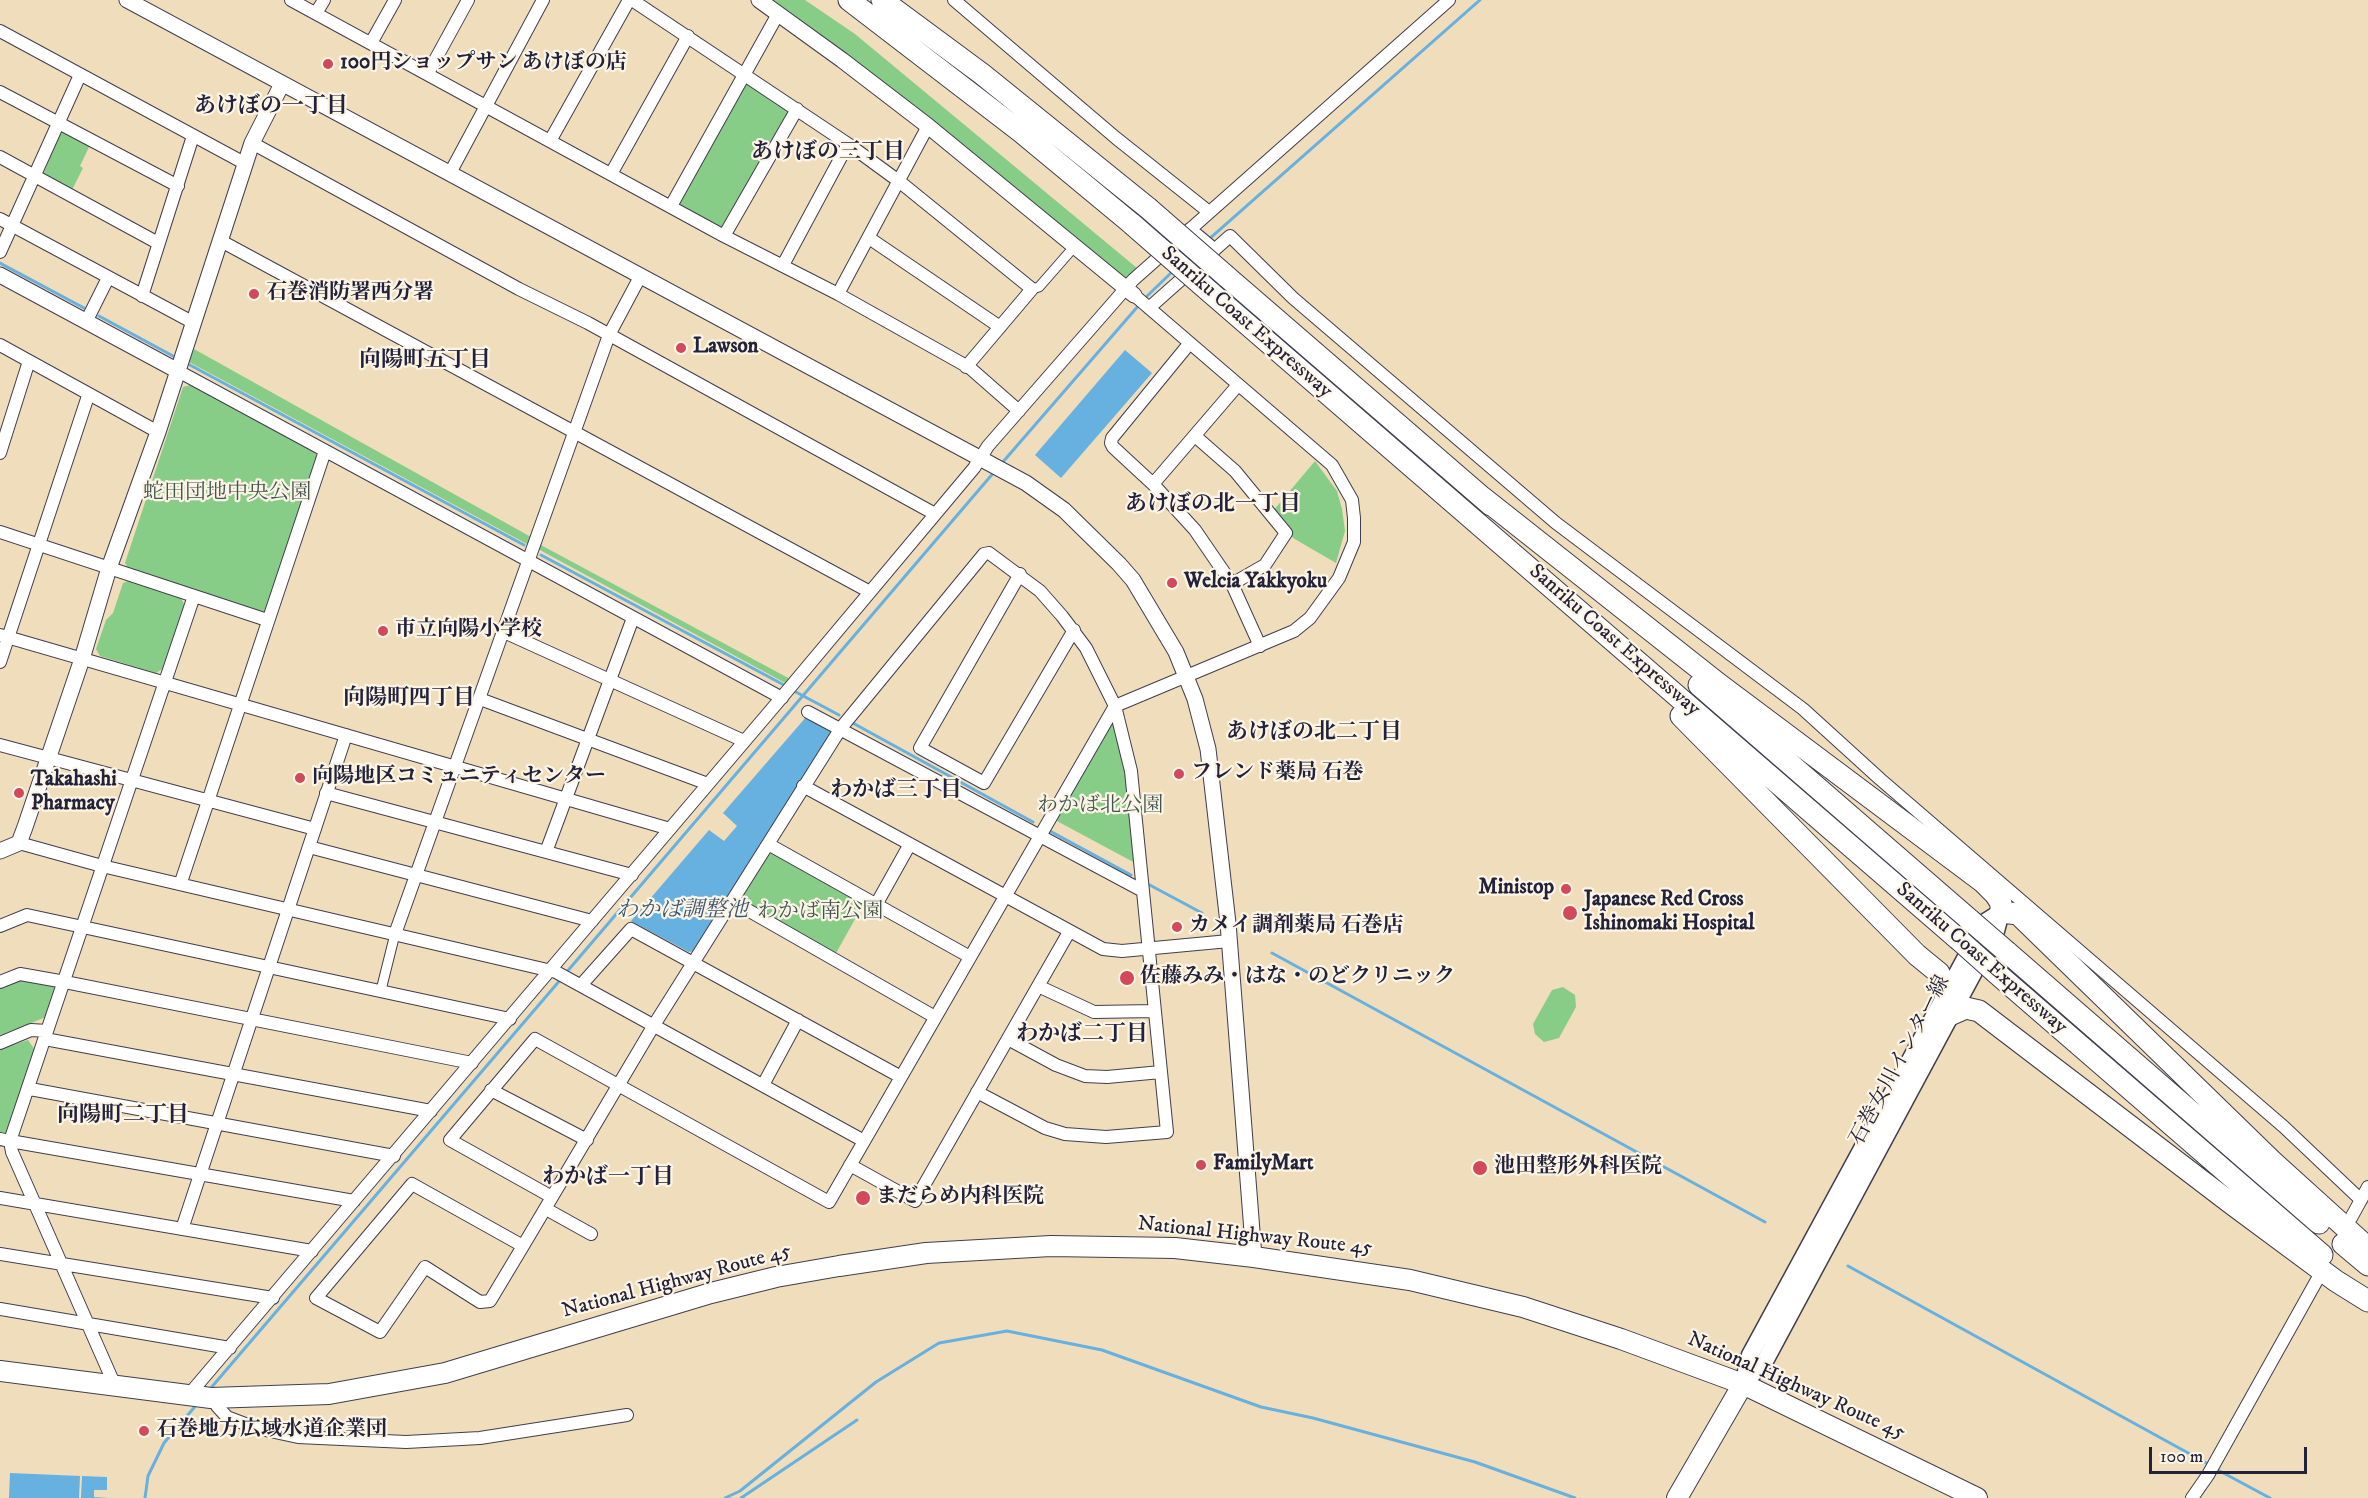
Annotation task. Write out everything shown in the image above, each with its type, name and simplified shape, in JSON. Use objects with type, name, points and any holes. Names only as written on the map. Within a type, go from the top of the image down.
[{"type":"highway","name":"Sanriku Coast Expressway","points":[[849,0],[1021,132],[1132,224],[2368,1295]]},
{"type":"highway","name":"Sanriku Coast Expressway","points":[[882,0],[982,74],[1148,208],[2368,1265]]},
{"type":"highway","points":[[1482,497],[1720,685],[1983,882],[2001,903],[2001,912],[2018,914],[2272,1161],[2368,1248]]},
{"type":"highway","points":[[1580,613],[1917,955],[1939,973],[1944,982],[1947,1006],[1979,1011],[2232,1204],[2336,1281],[2368,1301]]},
{"type":"highway","name":"National Highway Route 45","points":[[0,1371],[202,1398],[328,1394],[445,1373],[644,1312],[776,1277],[926,1253],[1090,1245],[1175,1248],[1254,1257],[1410,1281],[1522,1307],[1621,1338],[1743,1384],[1977,1498]]},
{"type":"highway","points":[[1677,1498],[1743,1384]]},
{"type":"main road","name":"石巻女川インター線","points":[[1743,1384],[1764,1363],[1947,1006],[1985,922],[2001,912]]},
{"type":"street","points":[[127,0],[987,461],[1064,510],[1119,564],[1133,580],[1163,627],[1186,675],[1202,722],[1213,773],[1230,941],[1254,1257]]},
{"type":"street","points":[[291,0],[724,236],[838,294],[966,367],[1019,411]]},
{"type":"street","points":[[316,13],[324,0]]},
{"type":"street","points":[[371,44],[395,0]]},
{"type":"street","points":[[428,74],[468,0]]},
{"type":"street","points":[[450,173],[543,0]]},
{"type":"street","points":[[550,141],[631,0],[745,73],[848,144],[900,182],[1032,289]]},
{"type":"street","points":[[552,1197],[450,1140],[535,1039],[829,1202],[1115,706],[1294,631],[1310,618],[1346,564],[1354,542],[1352,500],[1332,465],[1138,299],[928,126],[759,0]]},
{"type":"street","points":[[954,0],[1116,138],[1209,212]]},
{"type":"street","points":[[627,1415],[480,1438],[406,1442],[298,1437],[256,1428],[227,1417],[217,1406],[202,1398],[230,1348],[510,1018],[553,971],[592,921],[935,514],[987,461],[1019,411],[1138,299],[1190,230],[1449,0]]},
{"type":"street","points":[[671,206],[778,14]]},
{"type":"street","points":[[0,31],[246,164]]},
{"type":"street","points":[[611,174],[688,36]]},
{"type":"street","points":[[0,252],[80,75]]},
{"type":"street","points":[[19,843],[82,659],[109,568],[194,324],[252,143],[282,84]]},
{"type":"street","points":[[0,92],[178,186]]},
{"type":"street","points":[[724,236],[797,109]]},
{"type":"street","points":[[838,294],[928,126]]},
{"type":"street","points":[[142,296],[193,136]]},
{"type":"street","points":[[252,143],[935,514]]},
{"type":"street","points":[[783,265],[848,144]]},
{"type":"street","points":[[0,157],[158,243]]},
{"type":"street","points":[[0,219],[194,324]]},
{"type":"street","points":[[1190,230],[1214,249]]},
{"type":"street","points":[[1138,299],[1230,236],[1293,298],[1556,523],[1803,709],[1880,779],[2284,1127],[2361,1200]]},
{"type":"street","points":[[869,238],[1000,327]]},
{"type":"street","points":[[221,241],[870,592]]},
{"type":"street","points":[[966,367],[1032,289],[1039,287],[1074,247]]},
{"type":"street","points":[[0,275],[782,698]]},
{"type":"street","points":[[381,990],[395,934],[609,335],[641,276]]},
{"type":"street","points":[[86,322],[108,278]]},
{"type":"street","points":[[1189,344],[1112,438],[1113,447],[1154,484],[1195,530],[1232,584],[1260,646]]},
{"type":"street","points":[[0,345],[88,396],[158,432]]},
{"type":"street","points":[[0,453],[29,361]]},
{"type":"street","points":[[1154,484],[1238,385]]},
{"type":"street","points":[[0,662],[4,636],[40,544],[88,396]]},
{"type":"street","points":[[1195,436],[1235,471],[1286,533],[1265,565],[1232,584]]},
{"type":"street","points":[[181,882],[325,451]]},
{"type":"street","points":[[0,532],[267,621]]},
{"type":"street","points":[[523,1246],[412,1184],[316,1298],[380,1332],[424,1267],[480,1302],[490,1301],[587,1140],[654,1025],[841,728],[984,554],[992,554],[1040,591],[1074,630],[1102,675],[1115,706],[1130,757],[1167,1132],[1106,1137],[1065,1134],[1045,1128],[977,1092]]},
{"type":"street","points":[[1020,574],[920,748],[984,783],[1074,630]]},
{"type":"street","points":[[5,1140],[30,1089],[102,866],[194,596]]},
{"type":"street","points":[[546,852],[633,618]]},
{"type":"street","points":[[504,632],[744,741]]},
{"type":"street","points":[[4,636],[670,829]]},
{"type":"street","points":[[480,699],[708,784]]},
{"type":"street","points":[[808,712],[1143,891]]},
{"type":"street","points":[[182,1229],[346,735]]},
{"type":"street","points":[[0,745],[315,829]]},
{"type":"street","points":[[804,786],[1103,949],[1149,949],[1230,941]]},
{"type":"street","points":[[326,793],[632,875]]},
{"type":"street","points":[[0,851],[19,843],[102,866],[181,882],[553,971],[577,982],[864,1141]]},
{"type":"street","points":[[768,844],[970,957]]},
{"type":"street","points":[[877,903],[910,844]]},
{"type":"street","points":[[309,847],[592,921]]},
{"type":"street","points":[[732,901],[935,1017]]},
{"type":"street","points":[[0,926],[27,915],[510,1018]]},
{"type":"street","points":[[577,982],[631,929],[901,1077]]},
{"type":"street","points":[[850,1165],[915,1201],[1069,932]]},
{"type":"street","points":[[0,982],[20,974],[472,1063]]},
{"type":"street","points":[[1038,986],[1094,1012],[1155,1011]]},
{"type":"street","points":[[763,1085],[798,1020]]},
{"type":"street","points":[[0,1042],[31,1030],[233,1073],[432,1111]]},
{"type":"street","points":[[1008,1039],[1056,1065],[1085,1076],[1107,1077],[1161,1072]]},
{"type":"street","points":[[30,1089],[394,1156]]},
{"type":"street","points":[[491,1090],[587,1140]]},
{"type":"street","points":[[5,1140],[354,1201]]},
{"type":"street","points":[[5,1140],[36,1203],[116,1388]]},
{"type":"street","points":[[2351,1218],[2368,1187]]},
{"type":"street","points":[[0,1198],[312,1251]]},
{"type":"street","points":[[546,1209],[591,1234]]},
{"type":"street","points":[[0,1254],[273,1298]]},
{"type":"street","points":[[2192,1498],[2212,1467],[2317,1280]]},
{"type":"street","points":[[0,1309],[230,1348]]},
{"type":"green space","points":[[769,0],[805,0],[855,34],[1137,268],[1127,278],[1122,277]]},
{"type":"green space","points":[[745,73],[797,109],[724,236],[671,206]]},
{"type":"green space","points":[[65,131],[90,145],[80,166],[83,168],[72,190],[43,175],[60,133]]},
{"type":"green space","points":[[194,349],[531,537],[527,544],[189,362]]},
{"type":"green space","name":"蛇田団地中央公園","points":[[190,385],[315,452],[318,460],[266,610],[259,614],[129,570],[125,563],[183,387]]},
{"type":"green space","points":[[1315,461],[1337,491],[1342,509],[1345,531],[1336,563],[1293,538],[1273,511]]},
{"type":"green space","points":[[539,544],[792,680],[787,684],[538,549]]},
{"type":"green space","points":[[128,581],[181,598],[185,606],[164,668],[156,673],[100,656],[96,649],[106,620],[113,613],[123,583]]},
{"type":"green space","name":"わかば北公園","points":[[1111,722],[1116,722],[1124,754],[1137,864],[1055,820]]},
{"type":"green space","name":"わかば南公園","points":[[772,853],[864,903],[835,955],[740,899],[768,854]]},
{"type":"green space","points":[[22,978],[55,984],[57,988],[48,1016],[0,1036],[0,987]]},
{"type":"green space","points":[[1563,987],[1575,995],[1576,1007],[1559,1038],[1544,1042],[1535,1034],[1533,1024],[1552,990]]},
{"type":"green space","points":[[28,1040],[37,1053],[10,1133],[0,1135],[0,1049]]},
{"type":"water","points":[[1125,350],[1152,373],[1061,478],[1035,455]]},
{"type":"water","name":"わかば調整池","points":[[807,716],[830,727],[830,733],[694,951],[689,952],[631,921],[709,830],[724,841],[737,826],[723,813]]},
{"type":"water","points":[[10,1473],[80,1476],[79,1498],[9,1498]]},
{"type":"water","points":[[82,1476],[107,1477],[107,1490],[94,1490],[94,1497],[109,1498],[81,1498]]},
{"type":"waterway","points":[[1209,239],[1480,0]]},
{"type":"waterway","points":[[0,263],[84,308]]},
{"type":"waterway","points":[[1143,300],[1173,271]]},
{"type":"waterway","points":[[1002,463],[1139,305]]},
{"type":"waterway","points":[[99,316],[173,356]]},
{"type":"waterway","points":[[190,365],[524,545]]},
{"type":"waterway","points":[[565,974],[995,471]]},
{"type":"waterway","points":[[541,555],[784,685]]},
{"type":"waterway","points":[[794,691],[839,715]]},
{"type":"waterway","points":[[851,722],[1033,822]]},
{"type":"waterway","points":[[1048,830],[1131,875]]},
{"type":"waterway","points":[[1146,883],[1202,913]]},
{"type":"waterway","points":[[1272,953],[1765,1222]]},
{"type":"waterway","points":[[210,1389],[561,979]]},
{"type":"waterway","points":[[1848,1266],[2210,1465]]},
{"type":"waterway","points":[[725,1498],[740,1491],[876,1382],[939,1343],[1007,1331],[1102,1350],[1261,1407],[1313,1418],[1475,1462],[1575,1498]]},
{"type":"waterway","points":[[145,1498],[148,1476],[164,1443],[198,1403]]},
{"type":"waterway","points":[[741,1498],[857,1420]]},
{"type":"waterway","points":[[2216,1469],[2270,1498]]},
{"type":"place","name":"100円ショップサン あけぼの店","points":[[328,64]]},
{"type":"place","name":"石巻消防署西分署","points":[[254,294]]},
{"type":"place","name":"Lawson","points":[[681,348]]},
{"type":"place","name":"Welcia Yakkyoku","points":[[1172,583]]},
{"type":"place","name":"市立向陽小学校","points":[[383,631]]},
{"type":"place","name":"フレンド薬局 石巻","points":[[1179,774]]},
{"type":"place","name":"向陽地区コミュニティセンター","points":[[300,778]]},
{"type":"place","name":"Takahashi Pharmacy","points":[[19,793]]},
{"type":"place","name":"Ministop","points":[[1566,889]]},
{"type":"place","name":"Japanese Red Cross Ishinomaki Hospital","points":[[1570,913]]},
{"type":"place","name":"カメイ調剤薬局 石巻店","points":[[1177,927]]},
{"type":"place","name":"佐藤みみ・はな・のどクリニック","points":[[1127,978]]},
{"type":"place","name":"FamilyMart","points":[[1201,1165]]},
{"type":"place","name":"池田整形外科医院","points":[[1480,1168]]},
{"type":"place","name":"まだらめ内科医院","points":[[863,1198]]},
{"type":"place","name":"石巻地方広域水道企業団","points":[[144,1431]]},
{"type":"district","name":"あけぼの一丁目","points":[[271,107]]},
{"type":"district","name":"あけぼの三丁目","points":[[828,153]]},
{"type":"district","name":"向陽町五丁目","points":[[425,361]]},
{"type":"district","name":"あけぼの北一丁目","points":[[1213,505]]},
{"type":"district","name":"向陽町四丁目","points":[[409,699]]},
{"type":"district","name":"あけぼの北二丁目","points":[[1314,733]]},
{"type":"district","name":"わかば三丁目","points":[[896,791]]},
{"type":"district","name":"わかば二丁目","points":[[1082,1035]]},
{"type":"district","name":"向陽町二丁目","points":[[123,1116]]},
{"type":"district","name":"わかば一丁目","points":[[608,1178]]}]
